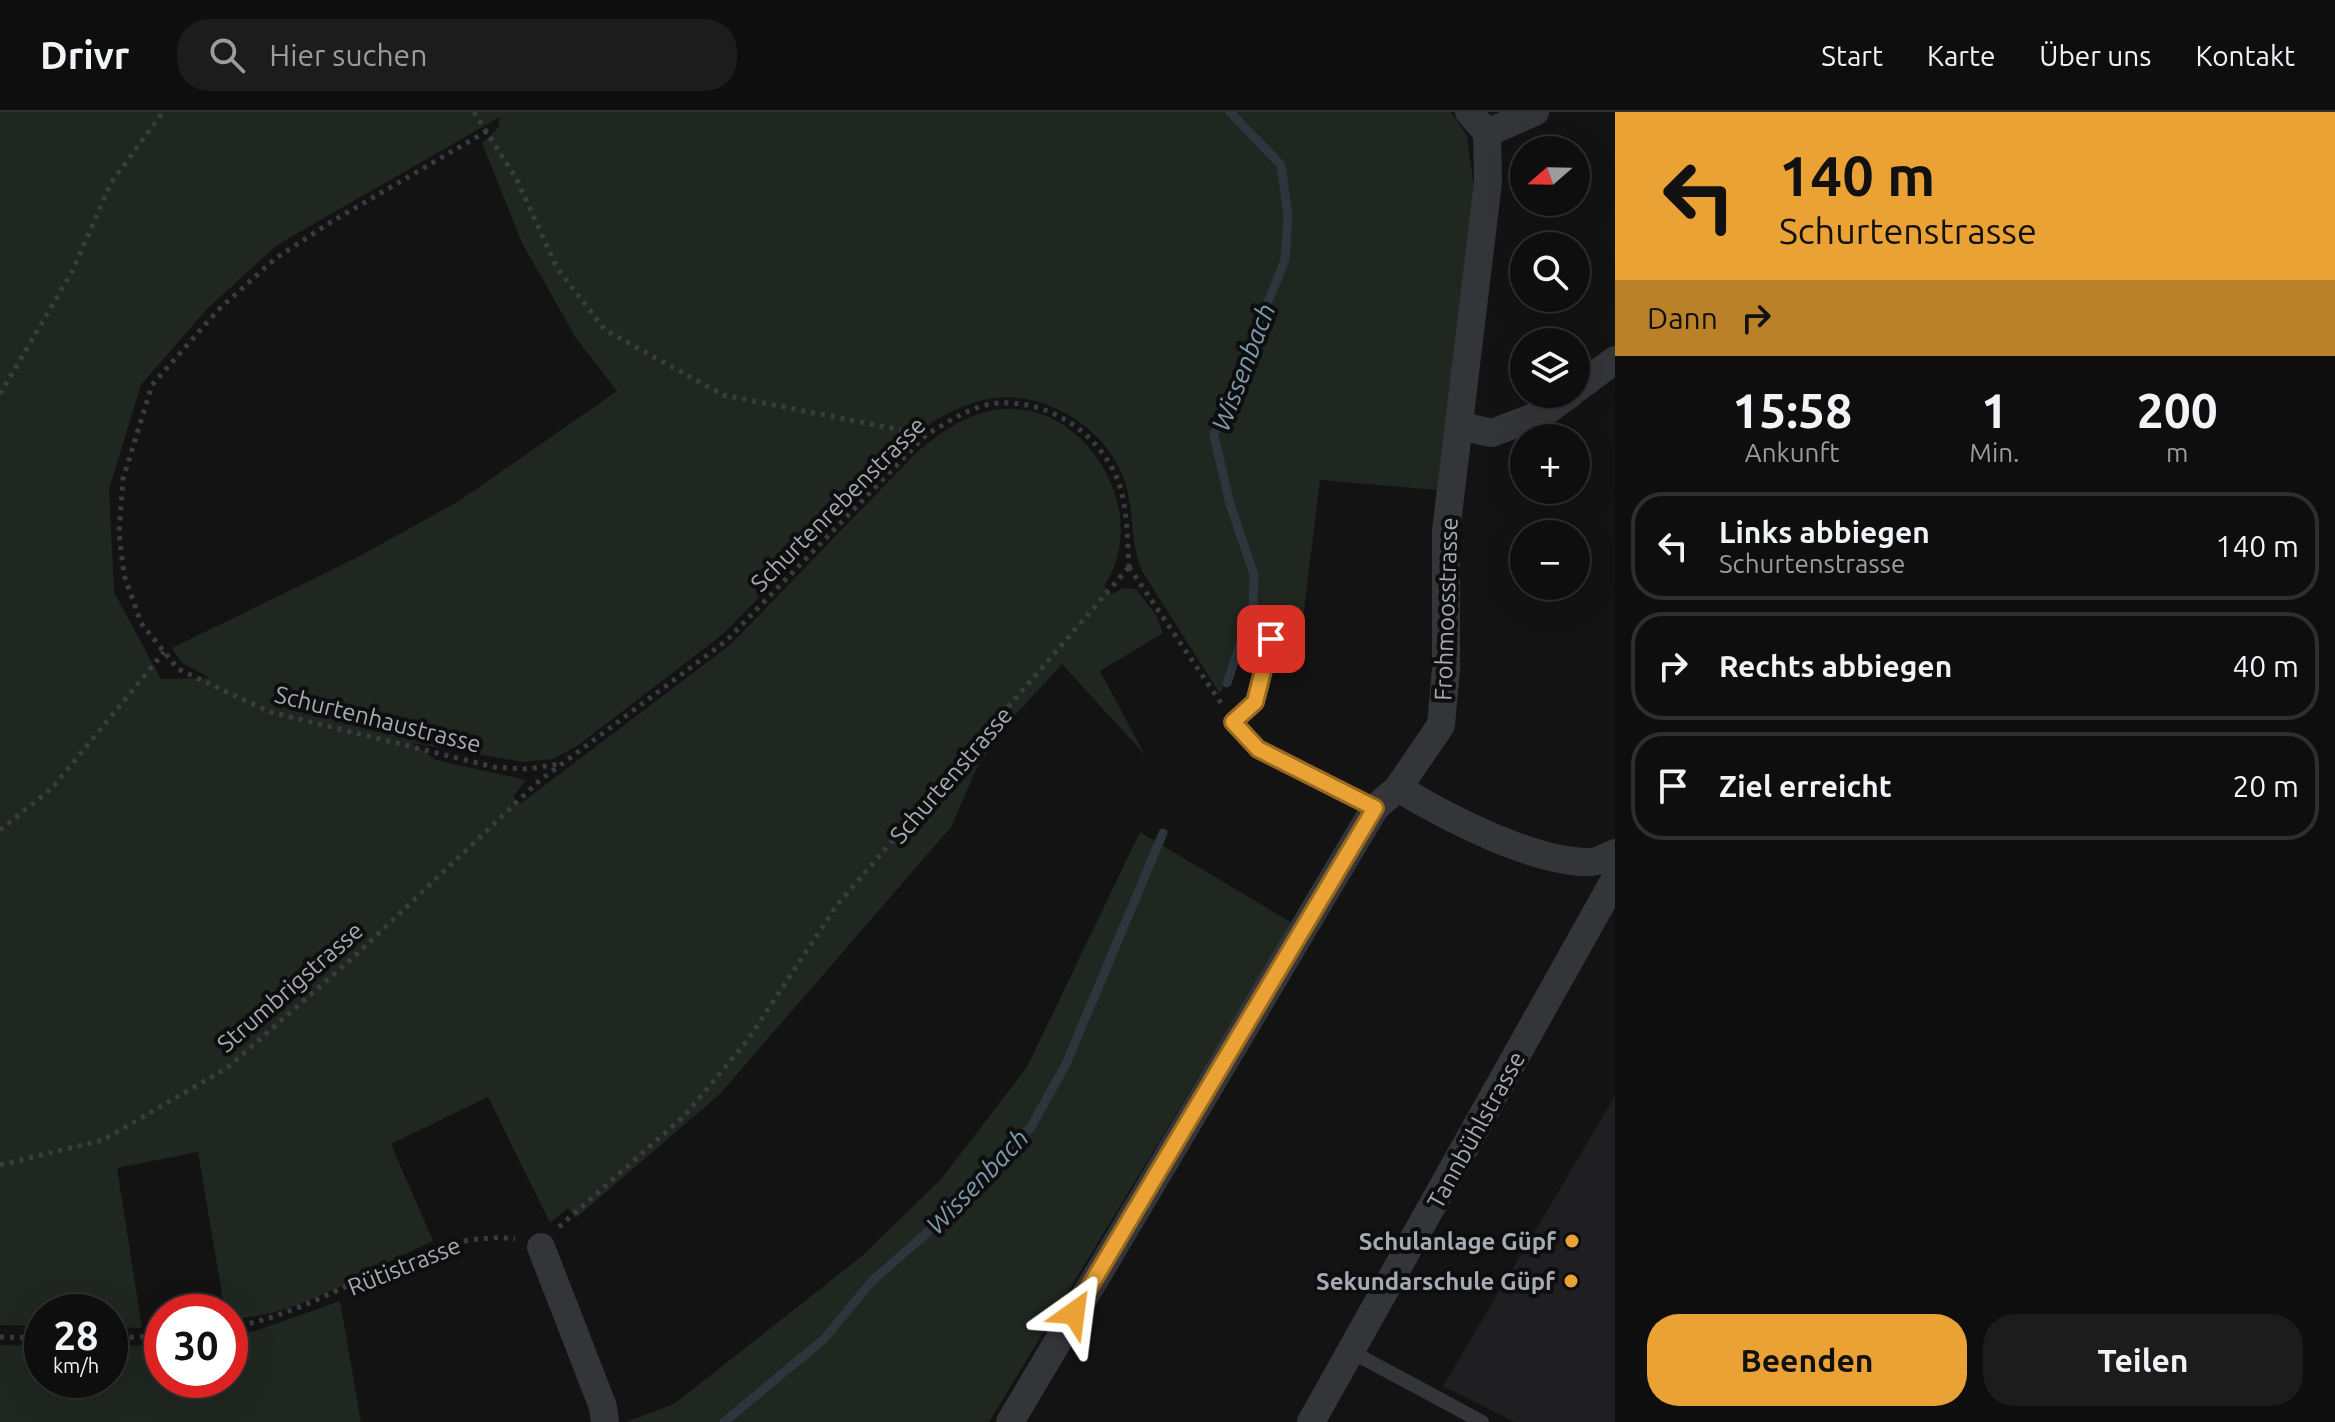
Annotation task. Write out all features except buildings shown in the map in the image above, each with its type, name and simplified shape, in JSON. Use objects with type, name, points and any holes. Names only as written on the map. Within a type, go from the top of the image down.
[{"type":"street","points":[[1478,122],[1535,112]]},
{"type":"street","name":"Frohmoosstrasse","points":[[1015,1421],[1375,808],[1398,788],[1441,725],[1446,669],[1446,531],[1488,182],[1478,122]]},
{"type":"street","points":[[1590,379],[1615,360]]},
{"type":"street","points":[[1461,426],[1492,433],[1551,408]]},
{"type":"street","points":[[1398,788],[1449,819],[1511,843],[1610,868]]},
{"type":"street","name":"Tannbühlstrasse","points":[[1311,1422],[1352,1352],[1610,868]]},
{"type":"street","points":[[541,1247],[603,1407],[605,1422]]},
{"type":"lane","points":[[1271,639],[1255,702],[1233,722],[1258,749],[1375,808]]},
{"type":"lane","points":[[1352,1352],[1482,1422]]},
{"type":"path","points":[[0,394],[73,270],[111,183],[163,112]]},
{"type":"path","points":[[474,112],[516,178],[557,268],[605,330],[723,395],[926,435]]},
{"type":"path","name":"Schurtenhaustrasse","points":[[487,131],[331,222],[276,258],[218,310],[152,385],[123,479],[119,533],[124,575],[141,623],[178,669],[270,712],[494,767],[527,769],[561,764]]},
{"type":"path","name":"Schurtenrebenstrasse","points":[[561,764],[594,744],[726,641],[926,435],[961,414],[997,403],[1034,406],[1067,419],[1095,444],[1116,476],[1125,510],[1129,567]]},
{"type":"path","points":[[1129,567],[1233,722]]},
{"type":"path","name":"Schurtenstrasse","points":[[541,1247],[563,1223],[684,1116],[747,1041],[837,905],[1129,567]]},
{"type":"path","points":[[0,830],[52,788],[164,652]]},
{"type":"path","name":"Strumbrigstrasse","points":[[0,1165],[103,1140],[227,1068],[358,953],[561,764]]},
{"type":"path","name":"Rütistrasse","points":[[248,1324],[320,1300],[464,1239],[513,1239],[541,1247]]},
{"type":"path","points":[[0,1337],[24,1338]]},
{"type":"shaded area","points":[[0,112],[1451,112],[1467,136],[1474,188],[1437,490],[1320,480],[1302,626],[1250,627],[1220,694],[1142,571],[1135,548],[1127,488],[1114,458],[1102,442],[1071,416],[1053,407],[1015,398],[979,401],[932,422],[722,635],[580,744],[553,759],[524,762],[412,743],[436,760],[526,780],[513,797],[520,804],[730,645],[933,439],[952,426],[982,413],[1027,410],[1057,421],[1082,440],[1102,465],[1115,494],[1121,526],[1117,557],[1104,586],[1112,594],[1123,588],[1136,589],[1156,615],[1163,633],[1100,671],[1145,755],[1062,664],[1008,723],[979,763],[951,827],[720,1094],[576,1218],[568,1208],[550,1223],[488,1097],[391,1144],[433,1241],[309,1301],[248,1317],[248,1294],[222,1294],[198,1152],[117,1168],[142,1328],[128,1328],[128,1294],[24,1294],[24,1326],[0,1325]],"holes":[[[500,117],[498,128],[482,143],[522,243],[576,338],[617,391],[459,501],[356,558],[172,648],[182,663],[210,678],[161,679],[114,592],[109,489],[141,385],[207,309],[277,245]]]},
{"type":"shaded area","points":[[1140,832],[1292,923],[989,1422],[626,1422],[674,1404],[862,1256],[942,1178],[1027,1067]]},
{"type":"shaded area","name":"Schulanlage Güpf","points":[[1615,1096],[1615,1422],[1514,1422],[1443,1386]]},
{"type":"shaded area","points":[[340,1301],[361,1422],[0,1422],[0,1345],[24,1346],[24,1398],[128,1398],[128,1346],[144,1345],[144,1398],[248,1398],[248,1332]]},
{"type":"waterway","name":"Wissenbach","points":[[1227,683],[1253,607],[1254,575],[1230,504],[1214,435],[1285,260],[1288,216],[1281,165],[1230,112]]},
{"type":"waterway","name":"Wissenbach","points":[[724,1422],[824,1339],[872,1281],[945,1217],[1031,1127],[1066,1064],[1163,833]]},
{"type":"place","name":"Schulanlage Güpf","points":[[1572,1241]]},
{"type":"place","name":"Sekundarschule Güpf","points":[[1571,1281]]},
{"type":"route","points":[[1074,1313],[1375,808],[1258,749],[1233,722],[1255,702],[1271,639]]}]
